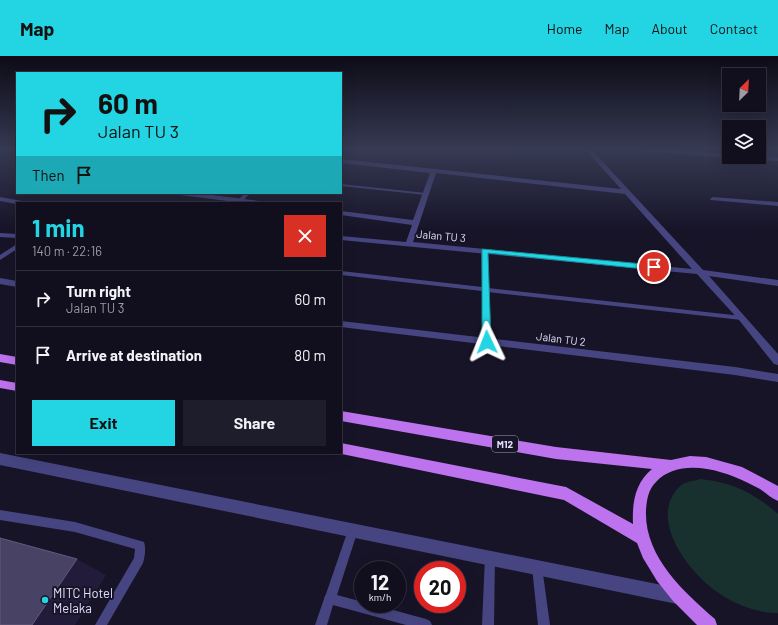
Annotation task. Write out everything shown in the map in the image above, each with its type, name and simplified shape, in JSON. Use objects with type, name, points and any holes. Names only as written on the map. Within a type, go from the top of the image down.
[{"type":"main road","points":[[0,358],[16,361]]},
{"type":"main road","points":[[0,384],[16,387]]},
{"type":"main road","name":"M12","points":[[342,416],[556,453],[670,465],[691,461],[717,464],[745,474],[776,492]]},
{"type":"main road","points":[[342,449],[566,494],[642,538]]},
{"type":"main road","name":"M12","points":[[670,465],[653,475],[642,491],[638,512],[642,538],[655,566],[677,596],[708,625]]},
{"type":"street","points":[[410,244],[432,176]]},
{"type":"street","points":[[476,176],[627,192]]},
{"type":"street","points":[[612,176],[742,318],[778,360]]},
{"type":"street","points":[[188,194],[250,202]]},
{"type":"street","points":[[0,199],[16,202]]},
{"type":"street","points":[[714,199],[778,204]]},
{"type":"street","points":[[342,213],[416,223]]},
{"type":"street","name":"Jalan TU 3","points":[[342,238],[700,272],[778,283]]},
{"type":"street","points":[[0,282],[16,284]]},
{"type":"street","name":"Jalan TU 2","points":[[342,324],[735,371],[778,378]]},
{"type":"street","points":[[0,459],[677,596]]},
{"type":"lane","points":[[342,185],[426,194]]},
{"type":"lane","points":[[240,201],[247,194]]},
{"type":"lane","points":[[0,234],[16,236]]},
{"type":"lane","points":[[0,258],[16,247]]},
{"type":"lane","points":[[484,251],[487,342]]},
{"type":"lane","points":[[342,273],[742,318]]},
{"type":"lane","points":[[0,515],[75,527],[140,546],[139,559],[102,625]]},
{"type":"lane","points":[[321,625],[354,530]]},
{"type":"lane","points":[[488,625],[490,558]]},
{"type":"lane","points":[[537,567],[544,625]]},
{"type":"lane","points":[[330,598],[426,625]]},
{"type":"green space","points":[[700,479],[722,483],[751,494],[778,514],[778,613],[769,613],[752,609],[736,603],[720,594],[695,572],[679,550],[669,525],[668,513],[670,501],[676,490],[682,484]]},
{"type":"building","name":"MITC Hotel Melaka","points":[[0,538],[77,559],[32,625],[0,625]]},
{"type":"place","name":"MITC Hotel Melaka","points":[[45,600]]},
{"type":"route","points":[[487,342],[484,251],[654,267]]}]
